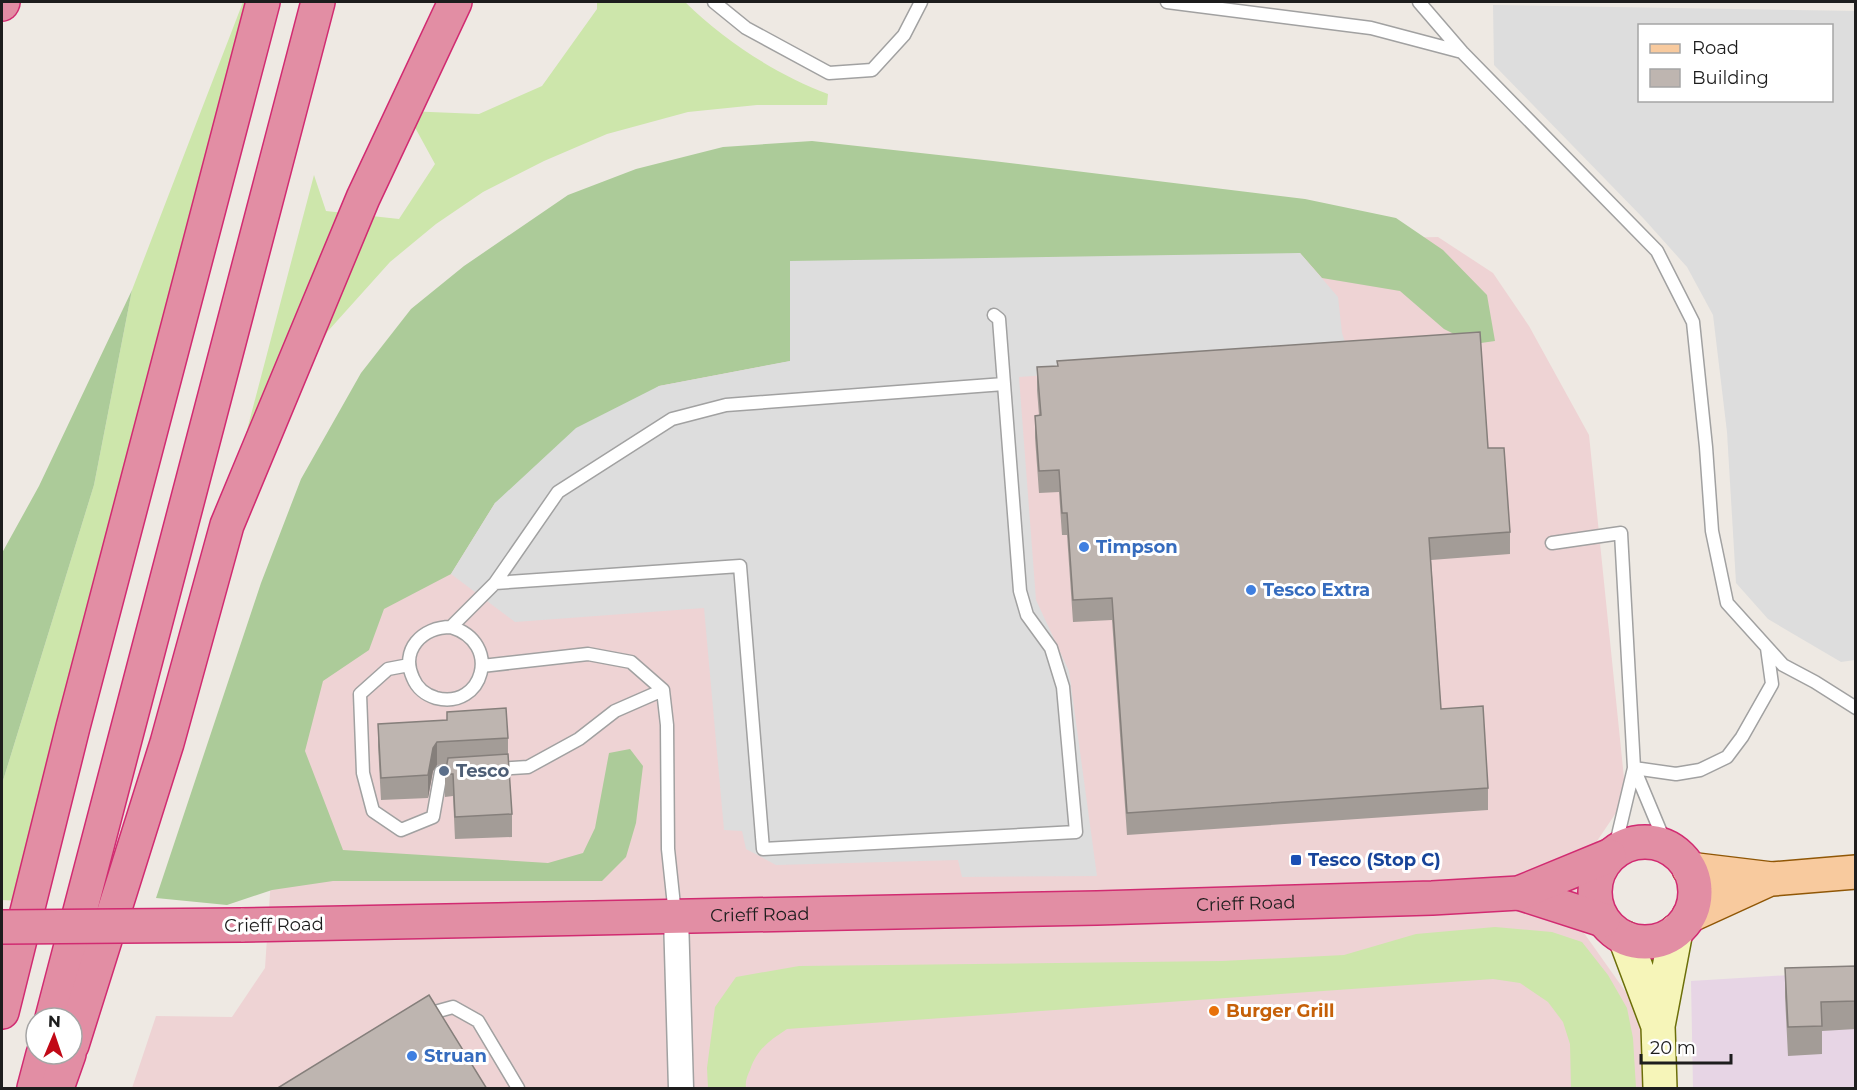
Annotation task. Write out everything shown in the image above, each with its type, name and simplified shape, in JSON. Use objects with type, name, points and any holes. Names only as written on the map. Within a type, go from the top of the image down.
[{"type":"highway","points":[[2,1012],[73,727],[263,2]]},
{"type":"highway","points":[[55,1006],[318,2]]},
{"type":"highway","points":[[84,1007],[167,743],[227,525],[363,198],[454,2]]},
{"type":"highway","points":[[1636,842],[1653,843],[1678,858],[1694,884],[1694,901],[1682,923],[1662,939],[1647,942],[1614,929],[1595,899],[1597,877],[1611,854],[1636,842]]},
{"type":"highway","name":"Crieff Road","points":[[2,927],[676,917],[1420,898],[1519,893],[1611,854]]},
{"type":"highway","name":"Crieff Road","points":[[1519,893],[1614,929]]},
{"type":"highway","points":[[34,1089],[40,1066]]},
{"type":"highway","points":[[57,1089],[65,1066]]},
{"type":"main road","points":[[1678,858],[1772,879],[1856,872]]},
{"type":"main road","points":[[1682,923],[1772,879]]},
{"type":"street","points":[[676,917],[681,1089]]},
{"type":"street","points":[[1660,1089],[1658,1026],[1682,923]]},
{"type":"street","points":[[1614,929],[1658,1026]]},
{"type":"lane","points":[[714,2],[746,28],[829,73],[872,70],[904,35],[921,2]]},
{"type":"lane","points":[[1167,2],[1371,28],[1462,52]]},
{"type":"lane","points":[[1419,2],[1462,52],[1657,251],[1693,322],[1712,531],[1727,603],[1783,665],[1856,708]]},
{"type":"lane","points":[[495,583],[740,566],[763,849],[1076,832],[1063,687],[1051,648],[1027,615],[1020,591],[999,319],[994,315]]},
{"type":"lane","points":[[451,627],[495,583],[558,492],[672,419],[726,405],[1004,384]]},
{"type":"lane","points":[[1552,543],[1621,533],[1634,768],[1611,854]]},
{"type":"lane","points":[[440,627],[451,627],[470,635],[480,650],[482,666],[474,687],[464,695],[444,700],[427,695],[415,684],[409,664],[413,646],[421,636],[440,627]]},
{"type":"lane","points":[[1634,768],[1676,774],[1700,770],[1727,758],[1742,737],[1772,684],[1767,648]]},
{"type":"lane","points":[[482,666],[588,654],[631,662],[663,690],[667,725],[668,849],[676,917]]},
{"type":"lane","points":[[409,664],[388,669],[360,694],[363,773],[373,811],[401,830],[433,817],[441,772],[528,767],[579,739],[615,711],[663,690]]},
{"type":"lane","points":[[1634,768],[1678,858]]},
{"type":"lane","points":[[410,1022],[429,1012],[453,1007],[478,1021],[518,1089]]},
{"type":"shaded area","points":[[1493,5],[1855,11],[1855,660],[1841,662],[1768,619],[1736,583],[1727,432],[1713,315],[1687,267],[1644,219],[1494,65]]},
{"type":"shaded area","points":[[1438,237],[1493,273],[1529,326],[1589,435],[1626,798],[1591,850],[1584,933],[1642,1015],[1644,1088],[132,1088],[156,1016],[232,1017],[265,968],[278,774],[292,702],[370,613],[778,252]]},
{"type":"shaded area","points":[[1300,253],[1338,297],[1342,333],[1349,354],[1019,377],[1036,600],[1069,671],[1097,876],[962,877],[958,860],[776,865],[746,849],[742,831],[724,830],[704,608],[515,622],[451,574],[495,503],[576,428],[659,386],[790,361],[790,261]]},
{"type":"shaded area","points":[[1855,971],[1855,1088],[1693,1088],[1691,981]]},
{"type":"green space","points":[[243,2],[254,2],[18,901],[2,900],[2,784],[94,485],[132,290]]},
{"type":"green space","points":[[597,2],[685,2],[717,30],[752,55],[789,77],[828,94],[827,105],[757,105],[688,112],[607,134],[544,161],[483,192],[436,224],[390,262],[328,331],[287,400],[179,689],[314,175],[326,211],[399,219],[435,164],[406,111],[479,114],[542,86],[597,9]]},
{"type":"green space","points":[[812,141],[1305,199],[1396,218],[1443,250],[1487,295],[1495,341],[1474,344],[1444,329],[1400,291],[1322,278],[1300,253],[791,361],[659,386],[495,503],[451,574],[384,609],[369,650],[323,681],[305,751],[343,850],[548,863],[583,853],[595,828],[609,753],[630,749],[643,766],[636,823],[626,857],[602,881],[333,881],[272,890],[227,905],[156,898],[261,583],[301,479],[361,373],[411,309],[464,266],[568,195],[636,169],[723,147]]},
{"type":"green space","points":[[132,290],[94,485],[2,784],[2,553],[39,486]]},
{"type":"green space","points":[[1495,927],[1552,932],[1582,942],[1608,975],[1627,1008],[1633,1038],[1636,1088],[1571,1088],[1570,1044],[1563,1022],[1548,1002],[1520,983],[1493,979],[787,1029],[769,1042],[756,1056],[747,1077],[746,1088],[708,1088],[707,1068],[715,1007],[736,977],[799,966],[1222,961],[1344,955],[1416,934]]},
{"type":"building","name":"Tesco Extra","points":[[1480,332],[1488,448],[1504,448],[1510,532],[1429,538],[1441,709],[1483,706],[1488,788],[1127,813],[1112,598],[1073,600],[1067,513],[1062,513],[1059,470],[1039,471],[1035,416],[1041,415],[1037,367],[1058,366],[1057,361]]},
{"type":"building","points":[[506,708],[508,738],[437,742],[433,748],[428,775],[381,778],[378,724],[447,720],[447,712]]},
{"type":"building","points":[[508,754],[512,814],[455,817],[453,774],[445,774],[448,758]]},
{"type":"building","points":[[1856,966],[1856,1001],[1821,1002],[1822,1026],[1788,1027],[1785,968]]},
{"type":"building","points":[[429,995],[487,1089],[276,1089]]},
{"type":"place","name":"Timpson","points":[[1084,547]]},
{"type":"place","name":"Tesco Extra","points":[[1251,590]]},
{"type":"place","name":"Tesco","points":[[444,771]]},
{"type":"place","name":"Tesco (Stop C)","points":[[1296,860]]},
{"type":"place","name":"Burger Grill","points":[[1214,1011]]},
{"type":"place","name":"Struan","points":[[412,1056]]}]
